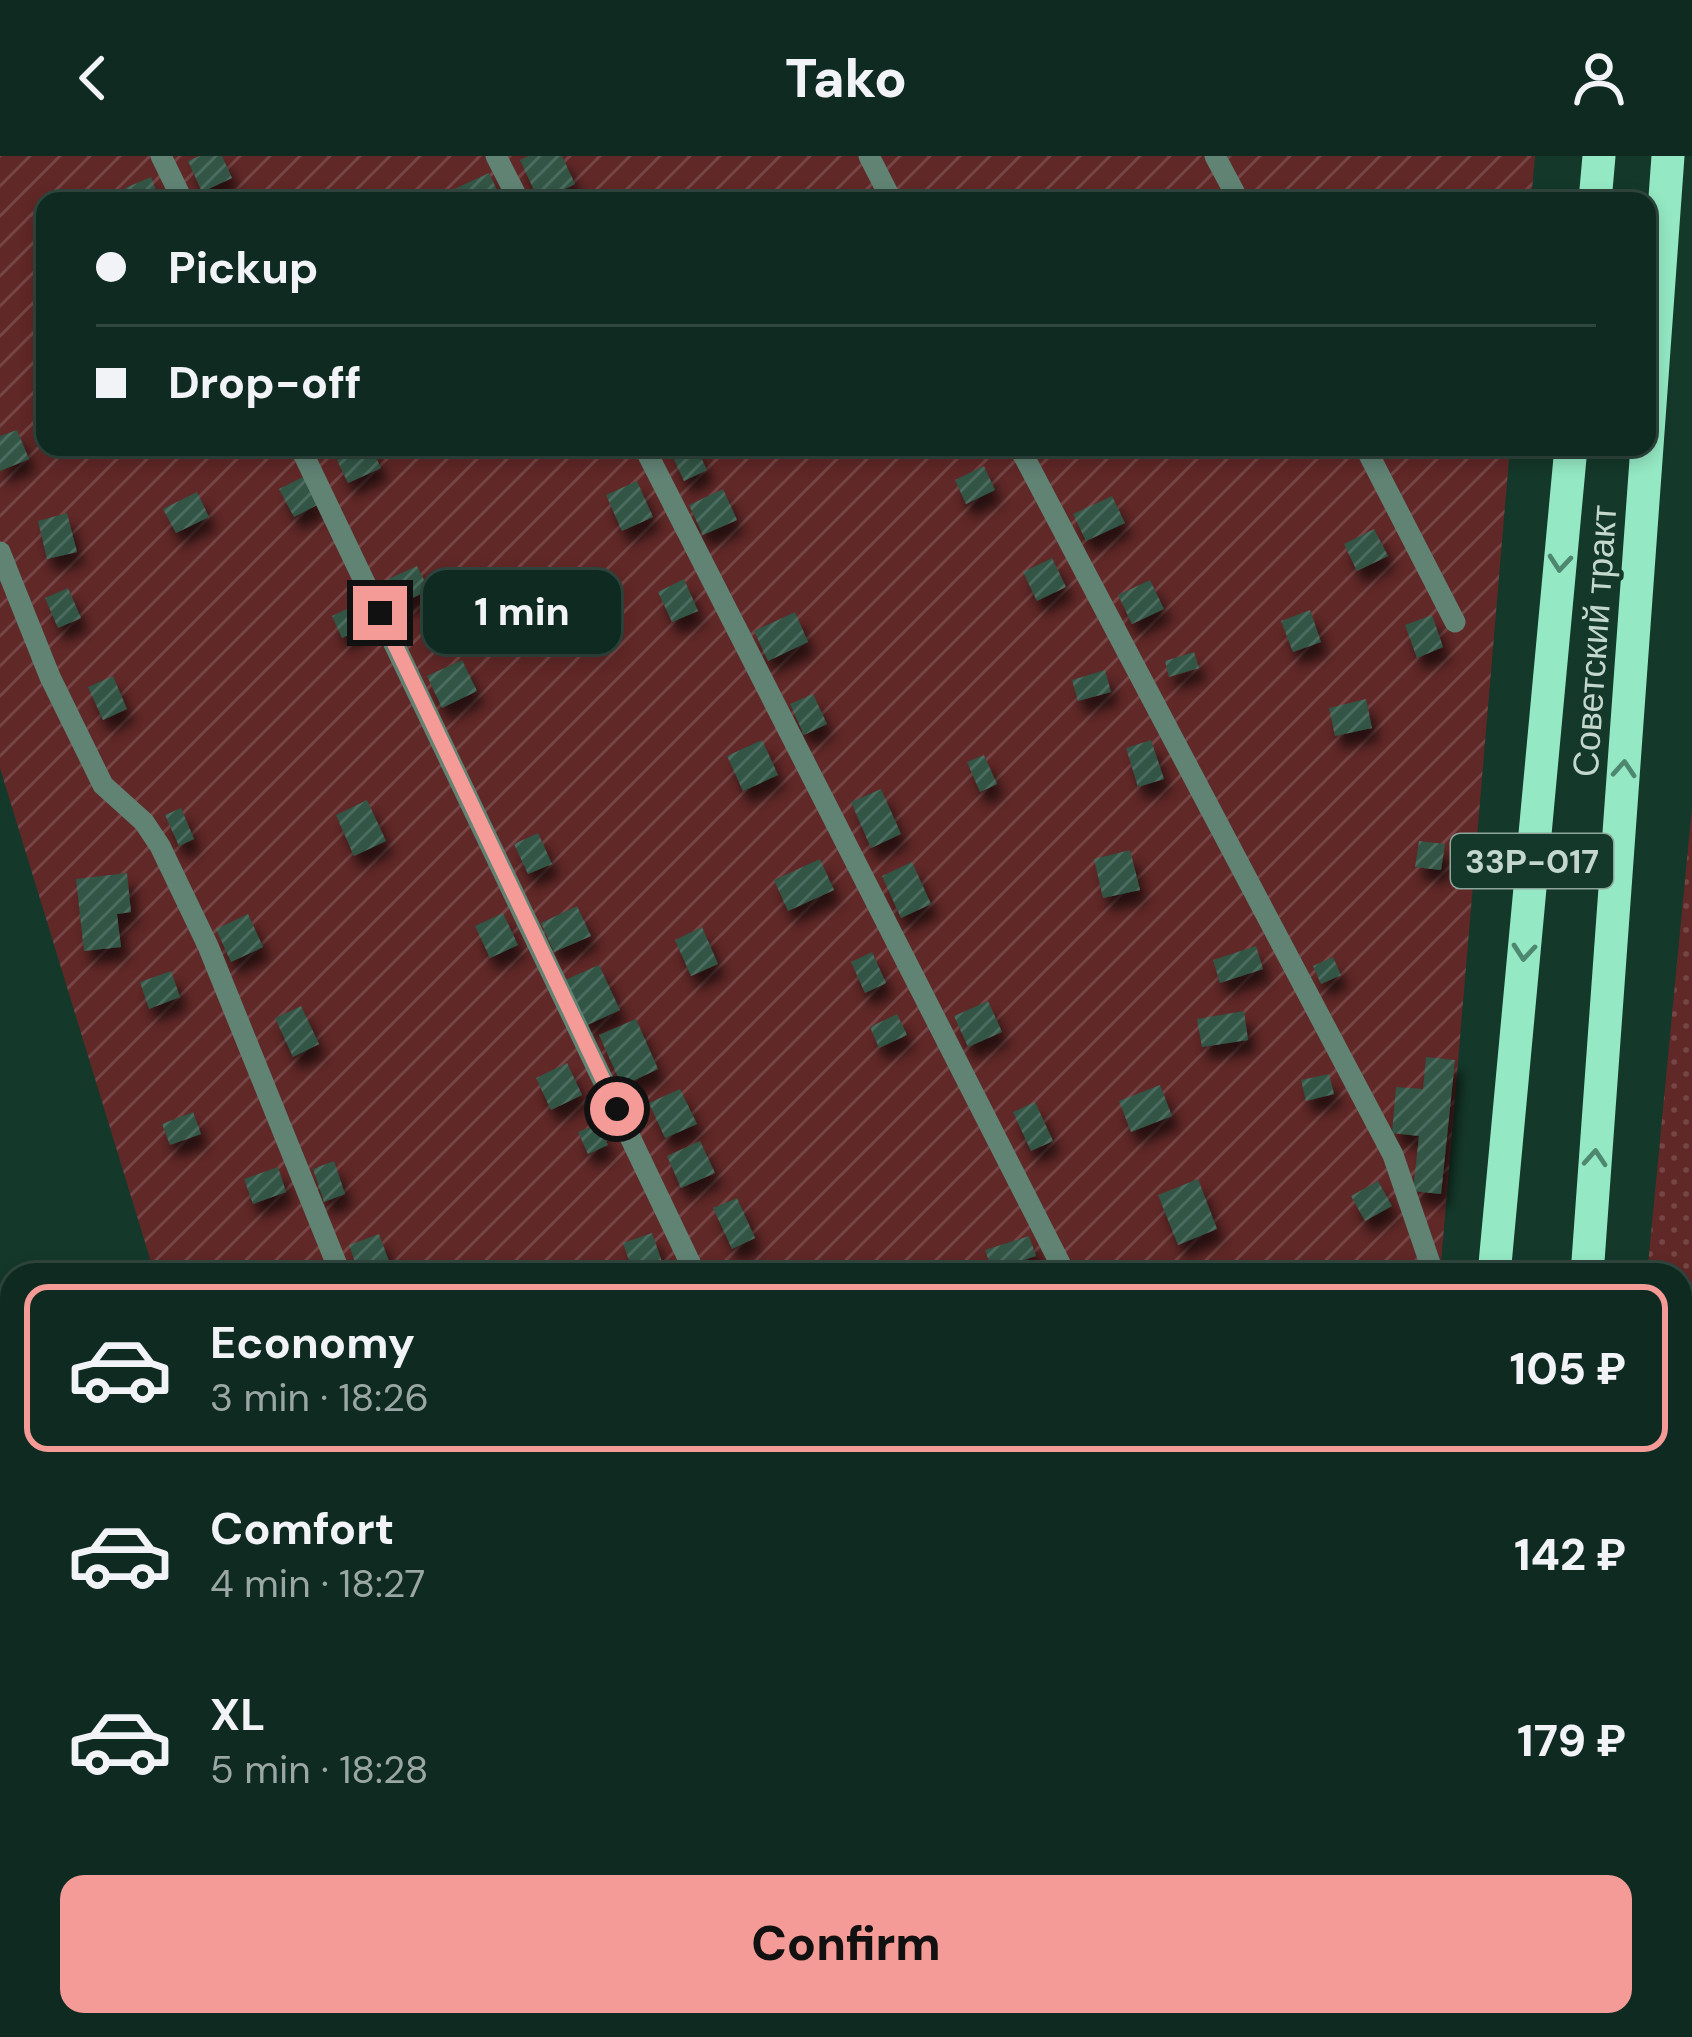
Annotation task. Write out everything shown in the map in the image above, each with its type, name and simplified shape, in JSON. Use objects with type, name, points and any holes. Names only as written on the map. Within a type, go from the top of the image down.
[{"type":"highway","points":[[1595,192],[1599,156]]},
{"type":"highway","name":"Советский тракт","points":[[1656,322],[1668,156]]},
{"type":"highway","name":"Советский тракт","points":[[1495,1263],[1570,456]]},
{"type":"highway","name":"Советский тракт","points":[[1588,1263],[1646,456]]},
{"type":"lane","points":[[161,156],[179,192]]},
{"type":"lane","points":[[496,156],[514,192]]},
{"type":"lane","points":[[868,156],[887,192]]},
{"type":"lane","points":[[1216,156],[1234,192]]},
{"type":"lane","points":[[304,456],[690,1263]]},
{"type":"lane","points":[[649,456],[1060,1263]]},
{"type":"lane","points":[[1024,456],[1394,1155],[1430,1263]]},
{"type":"lane","points":[[1370,456],[1455,622]]},
{"type":"lane","points":[[0,553],[50,677],[103,784],[144,822],[160,846],[208,946],[336,1263]]},
{"type":"green space","points":[[0,156],[1535,156],[1532,192],[36,192],[36,456],[1509,456],[1441,1263],[151,1263],[0,768]]},
{"type":"green space","points":[[1692,807],[1692,1263],[1648,1263]]},
{"type":"building","points":[[222,156],[232,178],[202,192],[188,161]]},
{"type":"building","points":[[562,156],[575,184],[558,192],[535,192],[520,160]]},
{"type":"building","points":[[489,173],[498,192],[448,192]]},
{"type":"building","points":[[151,177],[157,192],[127,192],[125,188]]},
{"type":"building","points":[[17,430],[29,459],[0,471],[0,436]]},
{"type":"building","points":[[375,456],[381,468],[348,483],[337,460]]},
{"type":"building","points":[[672,456],[700,456],[707,470],[684,481]]},
{"type":"building","points":[[984,466],[995,490],[966,504],[955,480]]},
{"type":"building","points":[[305,476],[319,504],[294,517],[279,489]]},
{"type":"building","points":[[637,481],[653,517],[622,531],[606,495]]},
{"type":"building","points":[[723,489],[737,520],[703,535],[689,505]]},
{"type":"building","points":[[197,492],[209,517],[176,533],[163,509]]},
{"type":"building","points":[[1112,496],[1125,523],[1086,541],[1073,514]]},
{"type":"building","points":[[67,513],[77,552],[47,559],[38,521]]},
{"type":"building","points":[[1374,529],[1388,556],[1357,571],[1344,544]]},
{"type":"building","points":[[1052,558],[1066,587],[1037,601],[1023,572]]},
{"type":"building","points":[[417,566],[429,590],[398,605],[386,580]]},
{"type":"building","points":[[684,579],[698,611],[672,622],[658,592]]},
{"type":"building","points":[[1150,580],[1164,609],[1132,624],[1118,595]]},
{"type":"building","points":[[68,588],[81,618],[58,628],[45,598]]},
{"type":"building","points":[[355,605],[365,627],[342,638],[332,616]]},
{"type":"building","points":[[1310,610],[1321,642],[1293,652],[1281,621]]},
{"type":"building","points":[[795,612],[808,642],[768,661],[754,631]]},
{"type":"building","points":[[1432,615],[1443,647],[1417,658],[1405,625]]},
{"type":"building","points":[[1194,652],[1199,668],[1169,677],[1165,661]]},
{"type":"building","points":[[462,660],[477,691],[442,708],[427,676]]},
{"type":"building","points":[[1105,670],[1111,692],[1078,701],[1072,680]]},
{"type":"building","points":[[113,676],[127,709],[103,720],[88,687]]},
{"type":"building","points":[[813,694],[827,724],[804,735],[790,704]]},
{"type":"building","points":[[1366,699],[1372,728],[1335,736],[1329,708]]},
{"type":"building","points":[[762,740],[778,775],[743,791],[727,756]]},
{"type":"building","points":[[1151,740],[1164,779],[1138,787],[1126,748]]},
{"type":"building","points":[[984,755],[997,784],[980,792],[967,762]]},
{"type":"building","points":[[881,789],[901,834],[871,848],[851,802]]},
{"type":"building","points":[[367,800],[386,841],[354,856],[336,815]]},
{"type":"building","points":[[181,808],[194,839],[179,846],[165,815]]},
{"type":"building","points":[[538,833],[552,864],[528,874],[514,844]]},
{"type":"building","points":[[1419,841],[1445,844],[1441,870],[1415,867]]},
{"type":"building","points":[[1130,850],[1140,890],[1103,898],[1094,859]]},
{"type":"building","points":[[820,859],[834,890],[788,911],[774,880]]},
{"type":"building","points":[[912,862],[931,904],[901,918],[882,876]]},
{"type":"building","points":[[127,873],[131,912],[117,914],[121,947],[84,951],[76,879]]},
{"type":"building","points":[[577,906],[591,936],[554,952],[541,923]]},
{"type":"building","points":[[503,913],[518,945],[490,958],[475,926]]},
{"type":"building","points":[[248,914],[263,947],[231,962],[216,929]]},
{"type":"building","points":[[702,927],[718,964],[691,976],[675,940]]},
{"type":"building","points":[[1256,946],[1263,969],[1220,983],[1213,960]]},
{"type":"building","points":[[872,952],[886,983],[865,993],[851,962]]},
{"type":"building","points":[[1333,957],[1341,975],[1321,984],[1313,966]]},
{"type":"building","points":[[599,965],[620,1010],[585,1026],[565,980]]},
{"type":"building","points":[[171,971],[180,997],[149,1009],[140,982]]},
{"type":"building","points":[[988,1001],[1002,1032],[968,1047],[954,1016]]},
{"type":"building","points":[[301,1006],[319,1044],[293,1057],[275,1018]]},
{"type":"building","points":[[1244,1011],[1248,1040],[1202,1047],[1197,1019]]},
{"type":"building","points":[[897,1014],[907,1035],[879,1048],[870,1027]]},
{"type":"building","points":[[636,1019],[658,1069],[622,1086],[599,1035]]},
{"type":"building","points":[[1426,1057],[1455,1060],[1441,1194],[1413,1191],[1419,1136],[1392,1133],[1396,1087],[1423,1089]]},
{"type":"building","points":[[567,1063],[582,1095],[551,1110],[536,1078]]},
{"type":"building","points":[[1329,1074],[1334,1094],[1306,1101],[1301,1080]]},
{"type":"building","points":[[1160,1085],[1172,1116],[1131,1132],[1119,1101]]},
{"type":"building","points":[[680,1089],[697,1124],[665,1138],[649,1103]]},
{"type":"building","points":[[1035,1102],[1053,1141],[1031,1151],[1013,1112]]},
{"type":"building","points":[[193,1112],[201,1134],[170,1145],[162,1124]]},
{"type":"building","points":[[598,1124],[608,1145],[588,1154],[578,1132]]},
{"type":"building","points":[[700,1141],[715,1173],[681,1188],[667,1156]]},
{"type":"building","points":[[334,1161],[345,1194],[324,1202],[313,1169]]},
{"type":"building","points":[[278,1167],[286,1192],[253,1204],[244,1179]]},
{"type":"building","points":[[1198,1179],[1217,1229],[1178,1245],[1158,1195]]},
{"type":"building","points":[[1378,1181],[1392,1206],[1365,1221],[1351,1196]]},
{"type":"building","points":[[737,1198],[755,1238],[732,1249],[713,1208]]},
{"type":"building","points":[[652,1233],[662,1262],[630,1263],[623,1243]]},
{"type":"building","points":[[379,1234],[390,1263],[355,1263],[349,1245]]},
{"type":"building","points":[[1029,1236],[1036,1256],[1014,1263],[990,1263],[985,1250]]},
{"type":"route","points":[[380,613],[617,1109]]}]
